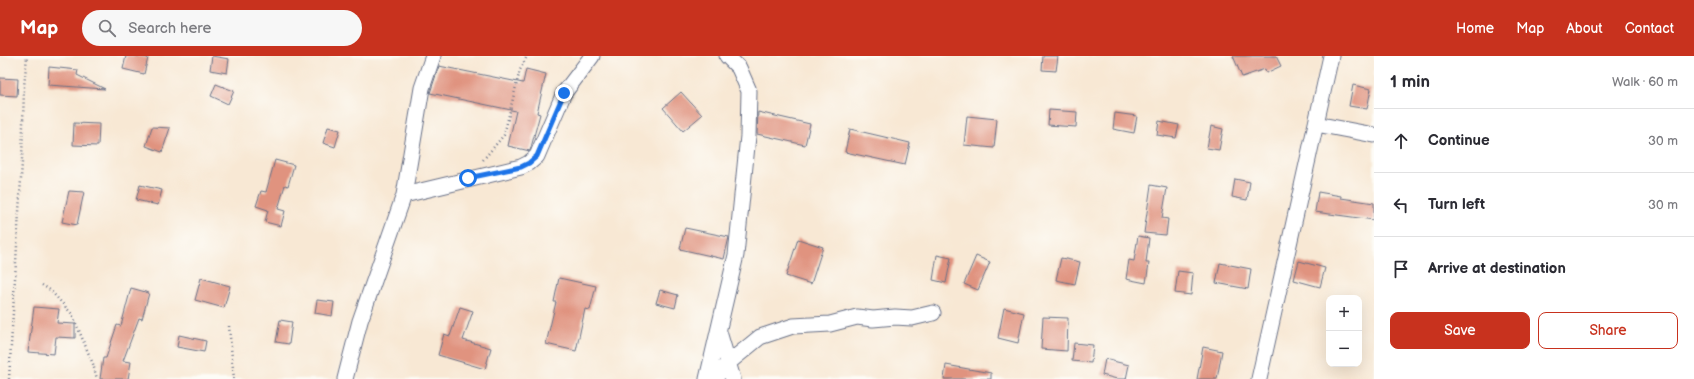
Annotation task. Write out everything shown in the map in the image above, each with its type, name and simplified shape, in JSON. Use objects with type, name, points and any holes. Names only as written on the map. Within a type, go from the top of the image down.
[{"type":"street","points":[[345,379],[360,321],[404,194],[422,88],[433,56]]},
{"type":"street","points":[[404,194],[521,167],[529,163],[537,156],[564,93],[592,56]]},
{"type":"street","points":[[707,379],[736,255],[748,136],[749,91],[739,68],[727,56]]},
{"type":"street","points":[[1259,379],[1331,56]]},
{"type":"street","points":[[1316,124],[1374,135]]},
{"type":"street","points":[[714,379],[727,364],[760,337],[792,326],[830,324],[857,318],[912,318],[933,313]]},
{"type":"street","points":[[718,329],[727,364],[733,379]]},
{"type":"path","points":[[9,379],[22,162],[24,87],[27,56]]},
{"type":"path","points":[[468,178],[504,135],[520,70],[527,56]]},
{"type":"path","points":[[42,285],[50,290],[72,314],[93,364],[97,379]]},
{"type":"path","points":[[228,326],[234,379]]},
{"type":"building","points":[[126,56],[148,58],[144,74],[123,69]]},
{"type":"building","points":[[212,56],[229,59],[227,73],[210,70]]},
{"type":"building","points":[[1043,56],[1058,56],[1056,71],[1042,70]]},
{"type":"building","points":[[1233,56],[1276,56],[1281,66],[1266,73],[1265,69],[1242,77]]},
{"type":"building","points":[[439,66],[523,83],[526,69],[546,74],[537,113],[540,114],[530,151],[508,146],[516,111],[430,93]]},
{"type":"building","points":[[49,67],[78,70],[77,75],[105,89],[48,85]]},
{"type":"building","points":[[0,78],[18,79],[17,96],[0,95]]},
{"type":"building","points":[[216,84],[234,91],[228,104],[211,96]]},
{"type":"building","points":[[1353,85],[1371,89],[1367,109],[1349,106]]},
{"type":"building","points":[[681,92],[702,115],[683,131],[663,108]]},
{"type":"building","points":[[1049,110],[1077,112],[1076,127],[1048,125]]},
{"type":"building","points":[[758,112],[810,124],[805,145],[757,134]]},
{"type":"building","points":[[1115,113],[1137,116],[1134,133],[1113,129]]},
{"type":"building","points":[[967,116],[997,119],[994,148],[964,145]]},
{"type":"building","points":[[1159,121],[1179,125],[1176,138],[1157,135]]},
{"type":"building","points":[[74,123],[99,124],[98,146],[73,145]]},
{"type":"building","points":[[1211,126],[1223,129],[1219,150],[1207,148]]},
{"type":"building","points":[[152,127],[170,128],[162,152],[146,146]]},
{"type":"building","points":[[328,127],[340,130],[335,147],[323,143]]},
{"type":"building","points":[[850,129],[910,143],[905,165],[845,152]]},
{"type":"building","points":[[275,160],[294,165],[288,186],[285,185],[278,209],[285,211],[281,226],[265,222],[268,210],[256,206],[261,191],[266,192]]},
{"type":"building","points":[[1235,179],[1250,182],[1247,200],[1232,197]]},
{"type":"building","points":[[140,185],[162,190],[158,205],[136,200]]},
{"type":"building","points":[[1151,185],[1167,188],[1162,218],[1168,219],[1166,235],[1144,233]]},
{"type":"building","points":[[69,191],[84,192],[77,225],[62,222]]},
{"type":"building","points":[[1318,192],[1341,196],[1341,198],[1374,203],[1374,220],[1315,212]]},
{"type":"building","points":[[685,228],[729,237],[724,259],[680,249]]},
{"type":"building","points":[[1138,236],[1149,238],[1146,263],[1149,263],[1146,283],[1126,279],[1129,260],[1134,261]]},
{"type":"building","points":[[798,239],[823,247],[811,284],[786,276]]},
{"type":"building","points":[[937,255],[951,258],[946,283],[933,280]]},
{"type":"building","points":[[976,256],[990,262],[978,290],[964,284]]},
{"type":"building","points":[[1061,258],[1080,262],[1075,284],[1056,280]]},
{"type":"building","points":[[1299,261],[1325,268],[1320,287],[1294,280]]},
{"type":"building","points":[[1220,263],[1251,269],[1248,289],[1216,283]]},
{"type":"building","points":[[1178,271],[1193,273],[1191,295],[1175,293]]},
{"type":"building","points":[[201,278],[230,286],[224,308],[195,300]]},
{"type":"building","points":[[559,278],[596,286],[590,310],[585,309],[576,351],[546,344],[556,302],[554,302]]},
{"type":"building","points":[[131,288],[149,293],[142,319],[139,318],[123,361],[131,362],[128,379],[100,379],[103,358],[106,358],[117,325],[121,326]]},
{"type":"building","points":[[660,290],[678,295],[675,308],[656,303]]},
{"type":"building","points":[[317,300],[334,302],[332,316],[315,313]]},
{"type":"building","points":[[34,307],[59,309],[57,323],[75,324],[75,338],[56,337],[54,354],[28,352]]},
{"type":"building","points":[[460,307],[473,311],[463,340],[491,348],[485,369],[438,355],[444,334],[450,336]]},
{"type":"building","points":[[1004,308],[1024,313],[1018,343],[998,338]]},
{"type":"building","points":[[1043,317],[1068,318],[1067,351],[1041,349]]},
{"type":"building","points":[[280,320],[292,322],[289,344],[276,342]]},
{"type":"building","points":[[179,335],[206,341],[204,352],[177,347]]},
{"type":"building","points":[[1074,343],[1093,345],[1091,363],[1072,361]]},
{"type":"building","points":[[1203,347],[1222,351],[1217,379],[1197,379]]},
{"type":"building","points":[[1105,359],[1129,365],[1126,379],[1117,379],[1102,375]]},
{"type":"building","points":[[946,365],[991,373],[991,379],[944,379]]},
{"type":"route","points":[[468,178],[521,167],[529,163],[537,156],[564,93]]}]
